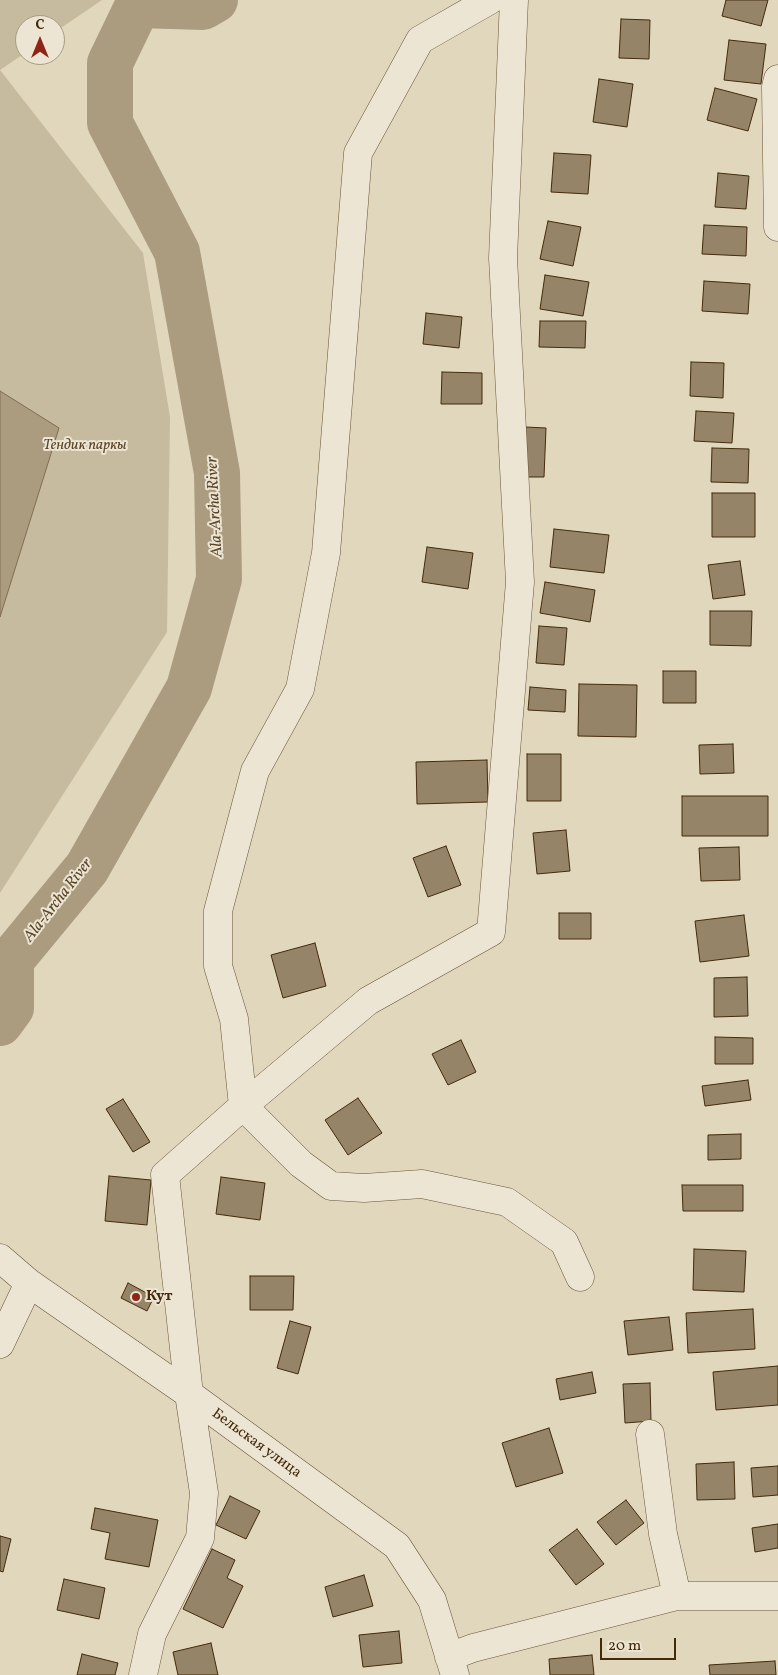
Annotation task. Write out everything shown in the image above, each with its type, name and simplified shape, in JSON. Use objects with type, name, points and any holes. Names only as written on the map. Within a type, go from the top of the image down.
[{"type":"street","points":[[490,0],[420,40],[358,153],[326,553],[300,689],[254,770],[218,911],[218,966],[234,1019],[243,1106],[301,1164],[331,1186],[364,1188],[422,1184],[507,1202],[564,1242],[580,1277]]},
{"type":"street","points":[[142,1675],[152,1634],[200,1538],[204,1493],[189,1394],[165,1175],[243,1106],[368,1001],[491,932],[520,582],[503,258],[514,0]]},
{"type":"street","points":[[778,79],[776,87],[778,227]]},
{"type":"street","name":"Бельская улица","points":[[0,1258],[29,1283],[189,1394],[397,1546],[432,1600],[452,1666]]},
{"type":"street","points":[[0,1344],[29,1283]]},
{"type":"street","points":[[650,1434],[663,1534],[677,1596]]},
{"type":"street","points":[[452,1666],[473,1648],[677,1596],[778,1596]]},
{"type":"green space","points":[[0,0],[102,0],[65,25],[65,15],[15,15],[15,60],[0,70]]},
{"type":"green space","name":"Тендик паркы","points":[[0,70],[143,253],[170,417],[167,632],[0,893]]},
{"type":"shaded area","points":[[0,391],[59,428],[0,617]]},
{"type":"building","points":[[726,0],[768,0],[761,26],[722,16]]},
{"type":"building","points":[[621,19],[650,20],[649,59],[619,58]]},
{"type":"building","points":[[729,40],[766,44],[761,84],[724,80]]},
{"type":"building","points":[[599,79],[633,84],[627,127],[593,122]]},
{"type":"building","points":[[715,88],[757,99],[748,131],[707,120]]},
{"type":"building","points":[[554,153],[591,155],[588,194],[551,192]]},
{"type":"building","points":[[718,173],[749,176],[746,209],[715,207]]},
{"type":"building","points":[[548,221],[581,227],[573,266],[540,259]]},
{"type":"building","points":[[704,225],[747,227],[746,256],[702,254]]},
{"type":"building","points":[[545,275],[589,282],[583,316],[540,309]]},
{"type":"building","points":[[704,281],[750,284],[748,314],[702,311]]},
{"type":"building","points":[[426,313],[462,317],[459,348],[423,344]]},
{"type":"building","points":[[540,321],[586,321],[585,348],[539,347]]},
{"type":"building","points":[[691,362],[724,363],[723,398],[690,396]]},
{"type":"building","points":[[442,372],[482,373],[482,404],[441,404]]},
{"type":"building","points":[[696,411],[734,413],[732,443],[694,441]]},
{"type":"building","points":[[525,427],[546,428],[544,477],[523,477]]},
{"type":"building","points":[[712,448],[749,449],[748,483],[711,482]]},
{"type":"building","points":[[712,493],[755,493],[755,537],[712,537]]},
{"type":"building","points":[[554,529],[609,535],[604,573],[550,567]]},
{"type":"building","points":[[427,547],[473,553],[468,589],[422,582]]},
{"type":"building","points":[[740,561],[745,595],[713,599],[708,565]]},
{"type":"building","points":[[545,582],[595,590],[590,622],[540,613]]},
{"type":"building","points":[[710,611],[752,611],[751,646],[710,645]]},
{"type":"building","points":[[539,626],[567,628],[564,665],[536,663]]},
{"type":"building","points":[[663,671],[696,671],[696,703],[663,703]]},
{"type":"building","points":[[579,684],[637,685],[636,737],[578,736]]},
{"type":"building","points":[[530,687],[566,690],[565,712],[528,710]]},
{"type":"building","points":[[733,744],[734,773],[700,774],[699,745]]},
{"type":"building","points":[[527,754],[561,754],[561,801],[527,801]]},
{"type":"building","points":[[487,760],[488,802],[417,804],[416,762]]},
{"type":"building","points":[[682,796],[768,796],[768,836],[682,836]]},
{"type":"building","points":[[566,830],[570,871],[537,874],[533,833]]},
{"type":"building","points":[[446,846],[461,885],[428,897],[413,858]]},
{"type":"building","points":[[739,847],[740,880],[701,881],[699,848]]},
{"type":"building","points":[[559,913],[591,913],[591,939],[559,939]]},
{"type":"building","points":[[744,915],[749,956],[700,962],[695,921]]},
{"type":"building","points":[[315,943],[326,986],[283,998],[271,955]]},
{"type":"building","points":[[747,977],[748,1016],[714,1017],[714,978]]},
{"type":"building","points":[[715,1037],[753,1038],[753,1064],[715,1064]]},
{"type":"building","points":[[461,1040],[476,1072],[448,1085],[432,1054]]},
{"type":"building","points":[[748,1080],[751,1100],[705,1106],[702,1086]]},
{"type":"building","points":[[358,1098],[382,1133],[348,1155],[325,1120]]},
{"type":"building","points":[[123,1099],[150,1142],[133,1152],[106,1109]]},
{"type":"building","points":[[741,1134],[741,1159],[708,1160],[708,1135]]},
{"type":"building","points":[[109,1176],[151,1180],[147,1225],[105,1221]]},
{"type":"building","points":[[221,1177],[265,1183],[260,1220],[216,1214]]},
{"type":"building","points":[[682,1185],[743,1185],[743,1211],[683,1211]]},
{"type":"building","points":[[694,1249],[746,1251],[744,1292],[693,1290]]},
{"type":"building","points":[[250,1276],[294,1276],[293,1310],[250,1310]]},
{"type":"building","points":[[128,1283],[154,1297],[147,1311],[121,1298]]},
{"type":"building","points":[[753,1309],[755,1349],[688,1353],[686,1313]]},
{"type":"building","points":[[669,1317],[673,1350],[628,1355],[624,1321]]},
{"type":"building","points":[[290,1321],[311,1327],[298,1374],[277,1368]]},
{"type":"building","points":[[778,1366],[778,1405],[716,1410],[713,1372]]},
{"type":"building","points":[[592,1372],[596,1393],[560,1400],[556,1379]]},
{"type":"building","points":[[650,1383],[651,1421],[625,1423],[623,1384]]},
{"type":"building","points":[[549,1428],[563,1473],[516,1487],[502,1443]]},
{"type":"building","points":[[734,1462],[735,1499],[697,1500],[696,1464]]},
{"type":"building","points":[[778,1466],[778,1495],[753,1497],[751,1468]]},
{"type":"building","points":[[230,1496],[260,1511],[246,1539],[216,1525]]},
{"type":"building","points":[[626,1500],[644,1523],[616,1545],[597,1522]]},
{"type":"building","points":[[95,1508],[158,1520],[149,1567],[105,1559],[110,1533],[91,1529]]},
{"type":"building","points":[[778,1524],[778,1548],[755,1552],[752,1528]]},
{"type":"building","points":[[577,1529],[604,1564],[576,1585],[549,1550]]},
{"type":"building","points":[[0,1536],[11,1539],[3,1572],[0,1571]]},
{"type":"building","points":[[212,1549],[235,1560],[227,1578],[243,1586],[223,1628],[183,1609]]},
{"type":"building","points":[[364,1575],[373,1606],[333,1617],[325,1587]]},
{"type":"building","points":[[64,1579],[105,1588],[99,1619],[57,1610]]},
{"type":"building","points":[[399,1631],[402,1663],[363,1667],[359,1635]]},
{"type":"building","points":[[211,1643],[218,1675],[178,1675],[173,1652]]},
{"type":"building","points":[[82,1654],[118,1663],[115,1675],[77,1675]]},
{"type":"building","points":[[592,1655],[594,1675],[550,1675],[549,1659]]},
{"type":"building","points":[[775,1661],[776,1675],[710,1675],[709,1665]]},
{"type":"waterway","name":"Ala-Archa River","points":[[0,1023],[11,1008],[11,960],[87,868],[189,688],[219,579],[217,473],[177,252],[110,123],[110,63],[138,5],[203,7],[215,0]]},
{"type":"place","name":"Кут","points":[[136,1297]]}]
